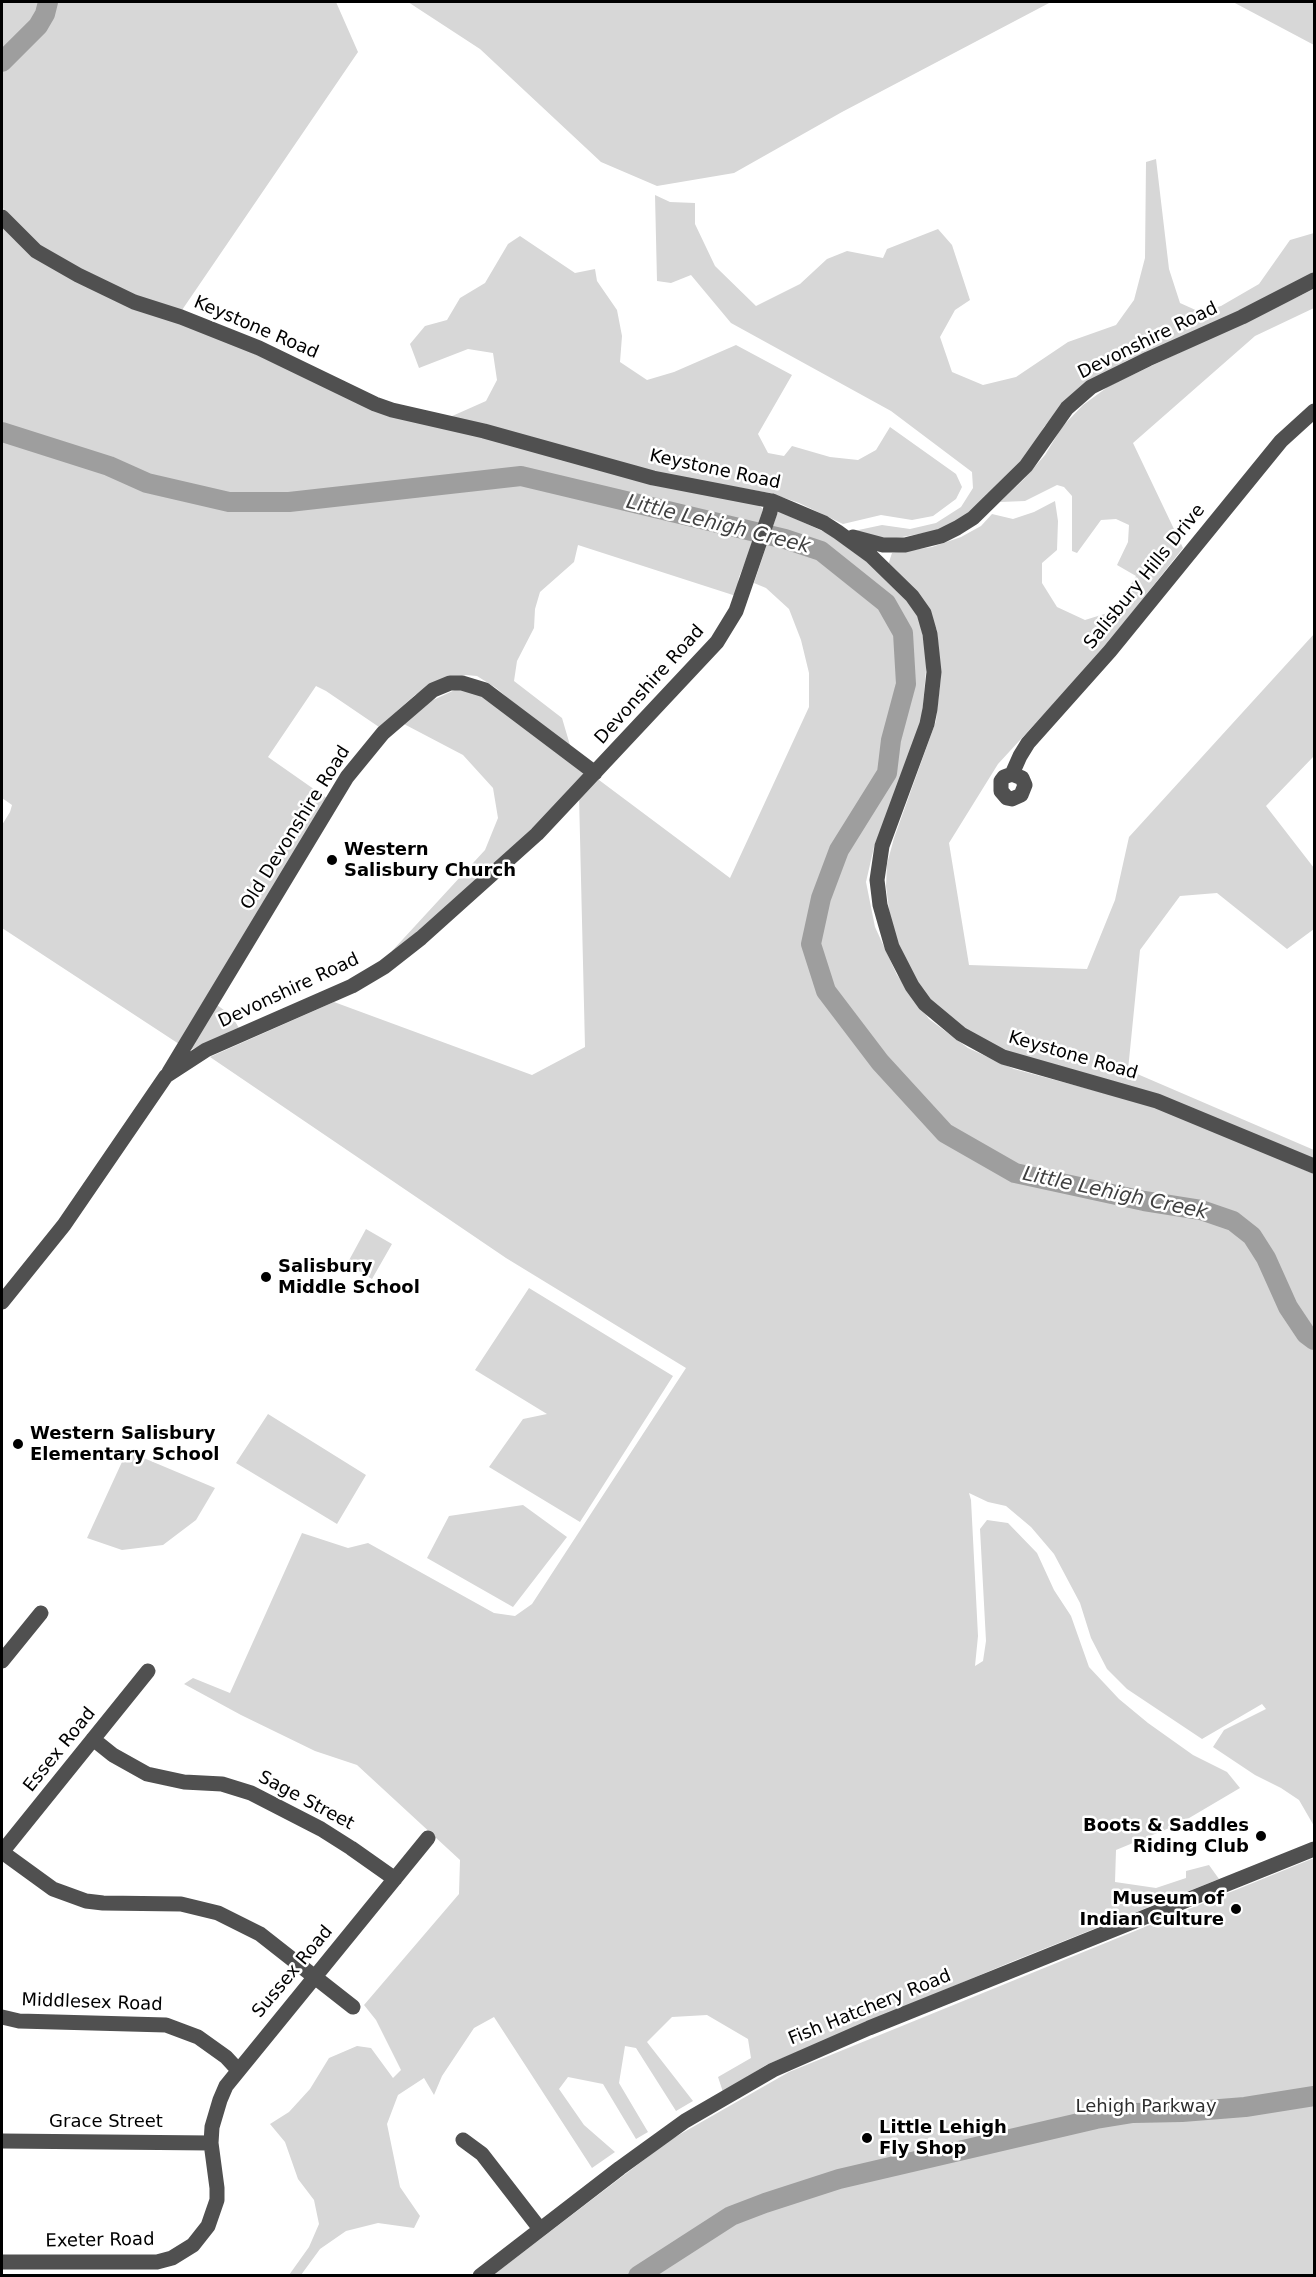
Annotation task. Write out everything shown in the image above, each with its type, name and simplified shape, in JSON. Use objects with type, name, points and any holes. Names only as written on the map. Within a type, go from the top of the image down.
[{"type":"street","name":"Keystone Road","points":[[2,217],[36,251],[87,280],[134,302],[181,317],[259,348],[375,404],[484,431],[653,478],[771,506],[824,523],[838,532],[871,556],[912,596],[924,614],[930,634],[934,672],[928,717],[882,846],[878,880],[880,905],[892,947],[912,987],[925,1004],[961,1034],[1003,1057],[1157,1101],[1314,1166]]},
{"type":"street","name":"Devonshire Road","points":[[838,532],[883,545],[905,544],[932,538],[957,528],[973,518],[1026,466],[1063,413],[1091,387],[1242,317],[1314,280]]},
{"type":"street","name":"Salisbury Hills Drive","points":[[1012,774],[1028,743],[1110,651],[1281,441],[1314,411]]},
{"type":"street","name":"Devonshire Road","points":[[2,1302],[64,1225],[166,1076],[206,1050],[352,986],[388,964],[421,938],[537,834],[717,642],[736,611],[771,506]]},
{"type":"street","name":"Old Devonshire Road","points":[[166,1076],[347,777],[383,733],[416,702],[433,690],[450,683],[462,683],[485,690],[595,773]]},
{"type":"street","points":[[2,1661],[41,1613]]},
{"type":"street","name":"Essex Road","points":[[2,1852],[148,1671]]},
{"type":"street","name":"Sage Street","points":[[93,1739],[113,1755],[147,1774],[184,1782],[222,1784],[251,1793],[321,1829],[395,1879]]},
{"type":"street","name":"Sussex Road","points":[[211,2143],[212,2127],[220,2100],[238,2070],[428,1838]]},
{"type":"street","name":"Fish Hatchery Road","points":[[480,2276],[685,2121],[773,2070],[869,2028],[1314,1849]]},
{"type":"street","points":[[2,1852],[53,1889],[86,1901],[181,1904],[218,1913],[260,1934],[353,2007]]},
{"type":"street","name":"Middlesex Road","points":[[2,2017],[19,2021],[165,2025],[198,2037],[220,2051],[238,2070]]},
{"type":"street","points":[[463,2140],[482,2154],[540,2229]]},
{"type":"street","name":"Grace Street","points":[[2,2141],[211,2143]]},
{"type":"street","name":"Exeter Road","points":[[2,2262],[157,2262],[183,2252],[201,2236],[214,2212],[217,2188],[211,2143]]},
{"type":"green space","points":[[2,2],[336,2],[358,52],[180,313],[100,281],[32,241],[2,207]]},
{"type":"green space","points":[[408,2],[1051,2],[842,112],[734,173],[657,186],[601,162],[480,49]]},
{"type":"green space","points":[[1233,2],[1314,2],[1314,45]]},
{"type":"green space","points":[[1156,159],[1169,269],[1180,303],[1200,312],[1221,306],[1259,284],[1290,240],[1314,233],[1314,275],[1205,328],[1128,360],[1091,381],[1066,400],[1044,427],[1033,449],[967,517],[940,530],[886,540],[849,532],[882,525],[910,529],[936,523],[961,507],[973,488],[972,472],[891,411],[731,323],[691,275],[671,283],[657,281],[655,195],[670,202],[695,203],[695,224],[715,266],[756,306],[800,284],[827,259],[847,251],[883,258],[887,249],[938,229],[952,245],[970,300],[955,310],[940,337],[952,372],[983,385],[1016,377],[1068,342],[1116,325],[1134,300],[1145,258],[1146,162]]},
{"type":"green space","points":[[2,225],[24,248],[344,395],[756,503],[763,509],[739,577],[736,596],[578,545],[574,562],[540,592],[535,609],[534,628],[517,661],[514,681],[562,718],[572,752],[496,688],[477,676],[466,675],[434,683],[415,695],[379,727],[316,686],[268,757],[328,799],[179,1044],[2,928],[2,825],[12,805],[2,798]]},
{"type":"green space","points":[[520,236],[575,273],[595,269],[597,281],[617,310],[622,336],[620,362],[647,380],[674,372],[736,345],[792,375],[758,434],[768,453],[784,456],[792,446],[830,457],[858,460],[876,450],[890,427],[956,474],[962,487],[956,499],[933,516],[912,520],[881,515],[843,524],[799,503],[770,493],[654,473],[450,417],[486,401],[497,380],[493,353],[468,349],[419,368],[410,344],[425,326],[447,320],[460,298],[485,283],[508,244]]},
{"type":"green space","points":[[1314,289],[1314,308],[1255,336],[1133,443],[1183,548],[1100,653],[998,764],[949,843],[969,965],[1087,969],[1115,900],[1129,837],[1314,634],[1314,756],[1266,806],[1314,868],[1314,929],[1287,949],[1217,893],[1180,896],[1140,950],[1128,1070],[1314,1150],[1314,1160],[997,1048],[944,1015],[922,992],[905,963],[891,925],[886,886],[887,864],[894,838],[936,721],[941,676],[937,630],[921,598],[888,565],[892,553],[932,547],[961,537],[981,526],[992,514],[1013,519],[1034,512],[1055,501],[1058,521],[1057,550],[1042,563],[1042,583],[1057,607],[1085,620],[1114,611],[1136,576],[1117,565],[1128,542],[1129,525],[1116,519],[1101,520],[1077,553],[1072,551],[1072,496],[1064,487],[1057,485],[1025,501],[1000,502],[1045,455],[1062,427],[1083,405],[1109,386]]},
{"type":"green space","points":[[778,511],[829,534],[871,565],[906,600],[919,617],[927,658],[922,717],[909,760],[874,847],[866,882],[875,927],[897,975],[929,1019],[968,1048],[1014,1069],[1160,1108],[1314,1174],[1314,1826],[1299,1800],[1255,1775],[1213,1747],[1224,1730],[1266,1709],[1262,1704],[1202,1739],[1127,1689],[1107,1669],[1091,1638],[1080,1603],[1054,1554],[1031,1527],[1006,1506],[988,1502],[969,1493],[978,1636],[975,1666],[983,1661],[986,1641],[980,1529],[987,1520],[1008,1523],[1037,1553],[1054,1590],[1071,1616],[1089,1667],[1119,1699],[1148,1723],[1193,1755],[1227,1772],[1240,1788],[1179,1824],[1116,1850],[1115,1882],[1156,1888],[1186,1878],[1186,1871],[1209,1865],[1219,1879],[1011,1962],[766,2065],[723,2092],[718,2077],[751,2058],[748,2039],[707,2015],[672,2017],[647,2042],[693,2101],[676,2111],[636,2048],[625,2046],[619,2083],[648,2132],[636,2139],[603,2084],[568,2077],[559,2089],[584,2125],[615,2152],[592,2168],[494,2017],[474,2028],[442,2076],[434,2095],[424,2078],[398,2095],[387,2124],[400,2187],[420,2216],[414,2228],[378,2223],[346,2231],[320,2249],[301,2275],[289,2275],[309,2247],[319,2224],[314,2200],[298,2179],[285,2142],[270,2124],[289,2112],[310,2089],[329,2058],[357,2046],[371,2048],[393,2078],[401,2070],[376,2020],[364,2005],[459,1894],[460,1860],[357,1765],[315,1751],[184,1684],[193,1678],[230,1693],[302,1533],[348,1548],[368,1543],[494,1613],[515,1616],[532,1604],[686,1368],[506,1258],[210,1057],[334,1002],[532,1075],[585,1047],[579,795],[595,777],[730,878],[809,707],[809,673],[801,640],[789,609],[766,588],[754,583]]},
{"type":"green space","points":[[459,688],[474,689],[584,771],[583,779],[536,829],[397,951],[392,951],[485,850],[498,818],[493,788],[463,755],[402,723],[431,701]]},
{"type":"green space","points":[[217,1005],[232,1016],[240,1030],[190,1050]]},
{"type":"green space","points":[[366,1229],[392,1244],[372,1279],[347,1264]]},
{"type":"green space","points":[[529,1288],[673,1376],[580,1522],[489,1467],[523,1419],[547,1414],[475,1370]]},
{"type":"green space","points":[[268,1414],[366,1475],[337,1524],[236,1463]]},
{"type":"green space","points":[[127,1451],[215,1488],[196,1520],[163,1545],[122,1550],[87,1538]]},
{"type":"green space","points":[[523,1505],[567,1537],[513,1607],[427,1558],[449,1516]]},
{"type":"green space","name":"Lehigh Parkway","points":[[1314,1858],[1314,2275],[492,2276],[670,2140],[789,2072]]},
{"type":"waterway","name":"Little Lehigh Creek","points":[[2,62],[38,26],[45,14],[48,2]]},
{"type":"waterway","name":"Little Lehigh Creek","points":[[2,432],[109,466],[147,483],[229,502],[289,502],[521,476],[785,539],[821,551],[886,603],[903,633],[906,684],[891,740],[887,773],[839,850],[821,898],[811,944],[826,991],[880,1062],[945,1133],[1015,1173],[1144,1201],[1201,1210],[1233,1221],[1252,1236],[1266,1258],[1288,1307],[1306,1334],[1314,1340]]},
{"type":"waterway","name":"Little Lehigh Creek","points":[[638,2276],[731,2216],[839,2179],[1096,2119],[1133,2113],[1245,2107],[1314,2096]]},
{"type":"place","name":"Western Salisbury Church","points":[[332,860]]},
{"type":"place","name":"Salisbury Middle School","points":[[266,1277]]},
{"type":"place","name":"Western Salisbury Elementary School","points":[[18,1444]]},
{"type":"place","name":"Boots & Saddles Riding Club","points":[[1261,1836]]},
{"type":"place","name":"Museum of Indian Culture","points":[[1236,1909]]},
{"type":"place","name":"Little Lehigh Fly Shop","points":[[867,2138]]}]
